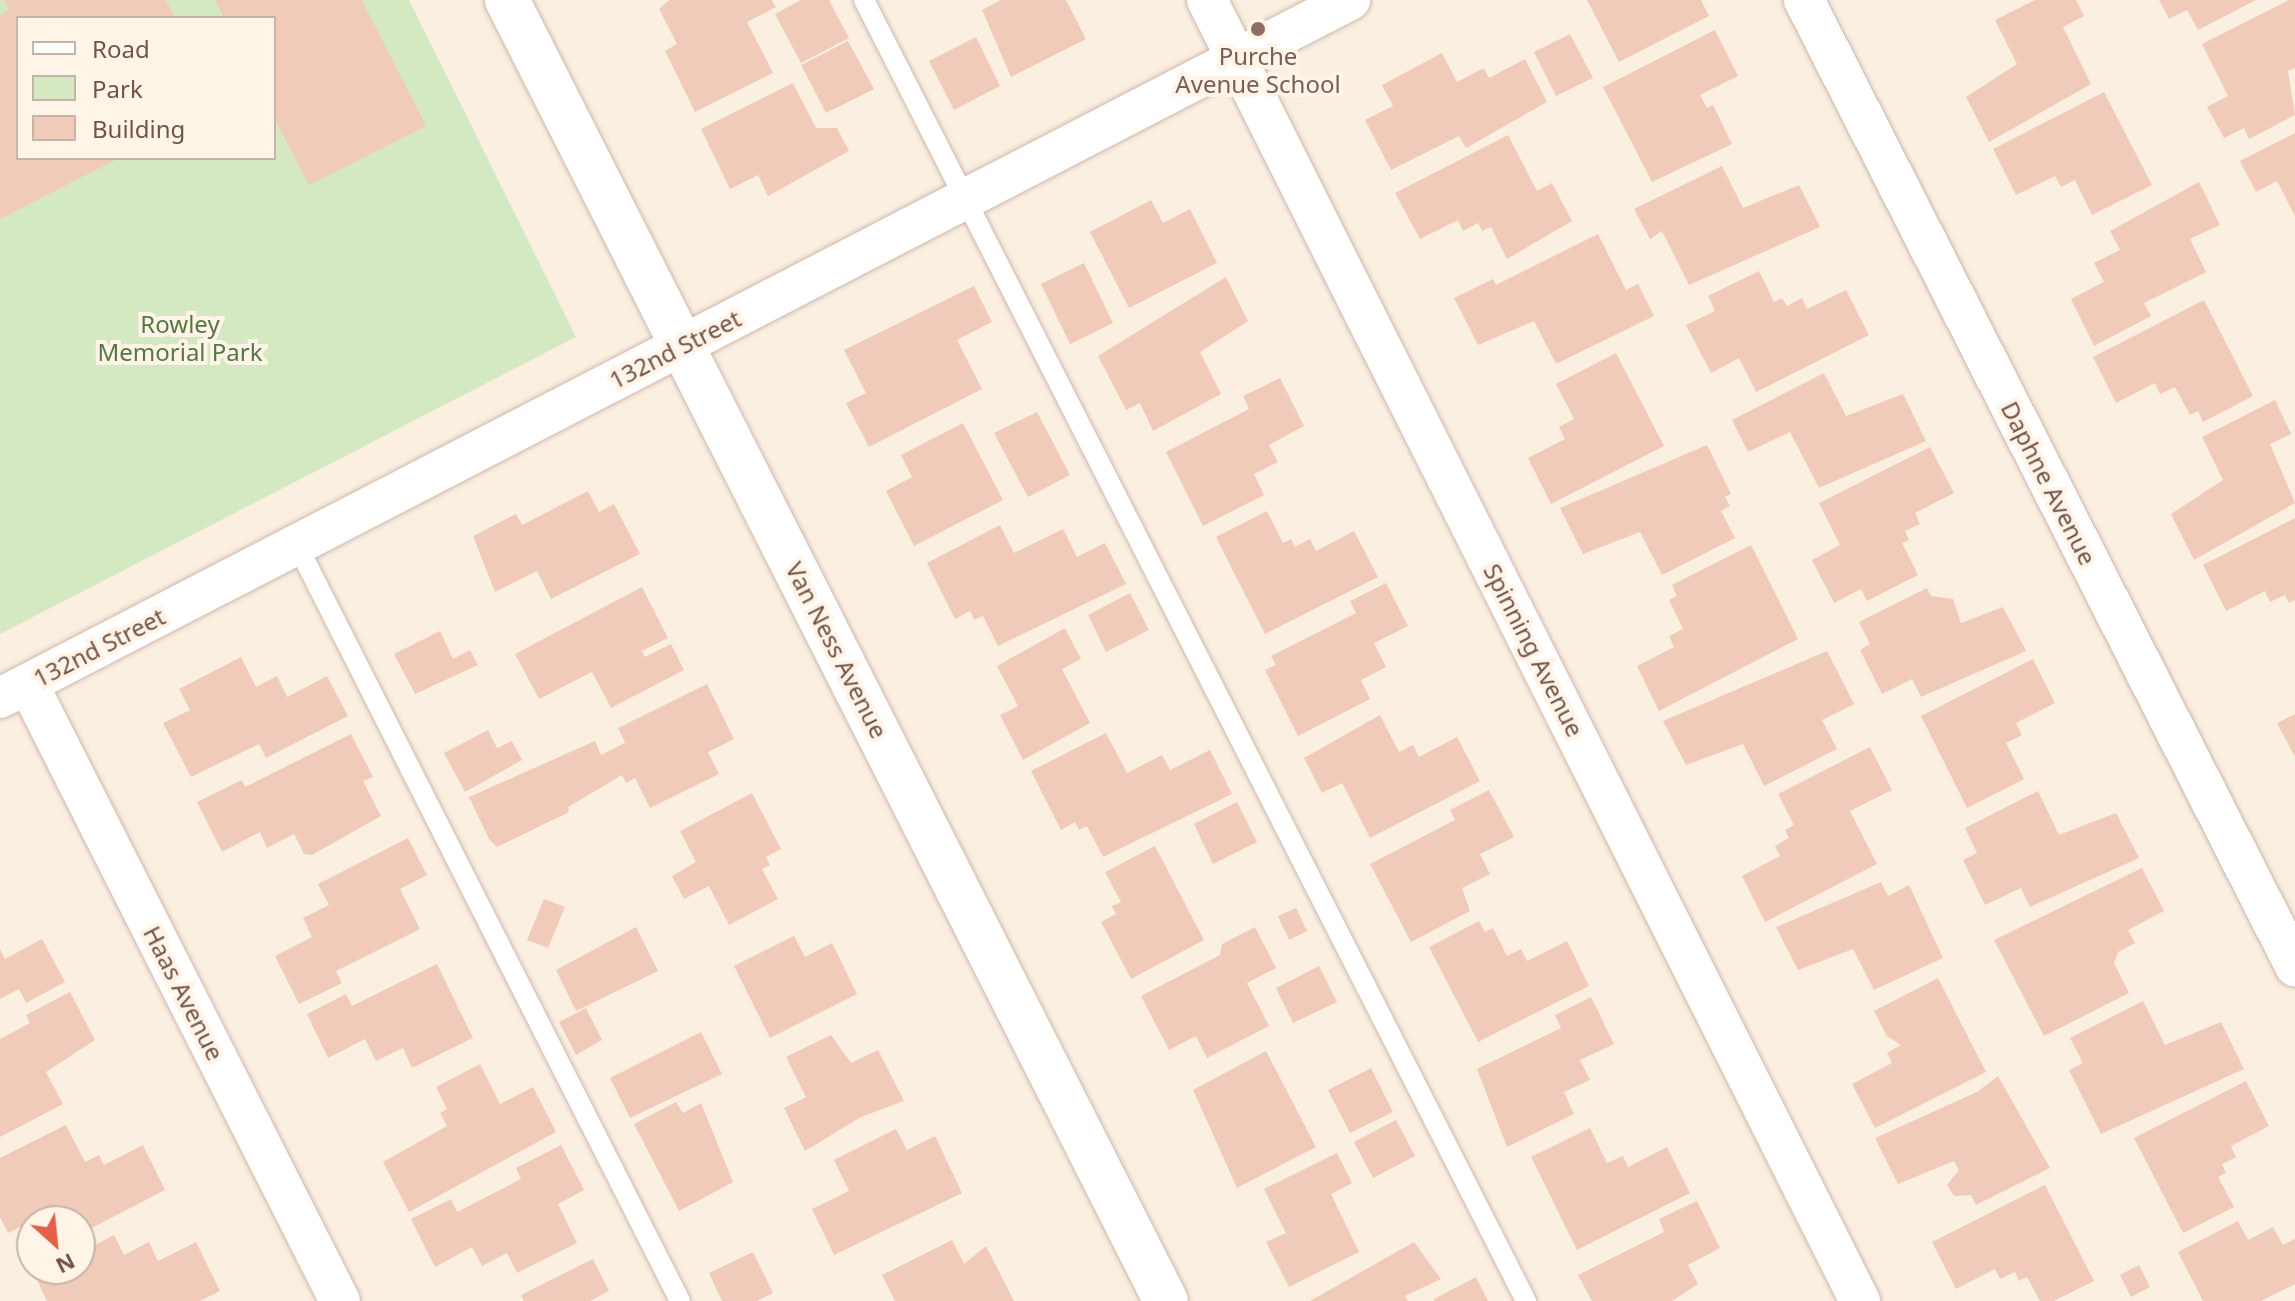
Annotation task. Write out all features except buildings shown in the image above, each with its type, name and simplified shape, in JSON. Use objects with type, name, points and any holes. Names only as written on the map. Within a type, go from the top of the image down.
[{"type":"main road","name":"Van Ness Avenue","points":[[507,0],[1166,1301]]},
{"type":"street","name":"Spinning Avenue","points":[[1207,0],[1860,1301]]},
{"type":"street","name":"132nd Street","points":[[14,691],[1350,0]]},
{"type":"street","name":"Daphne Avenue","points":[[1804,0],[2295,966]]},
{"type":"street","name":"Haas Avenue","points":[[14,691],[340,1301]]},
{"type":"lane","points":[[864,0],[1526,1301]]},
{"type":"lane","points":[[297,545],[680,1301]]},
{"type":"green space","name":"Rowley Memorial Park","points":[[0,0],[409,0],[576,337],[0,634]]},
{"type":"place","name":"Purche Avenue School","points":[[1258,29]]}]
